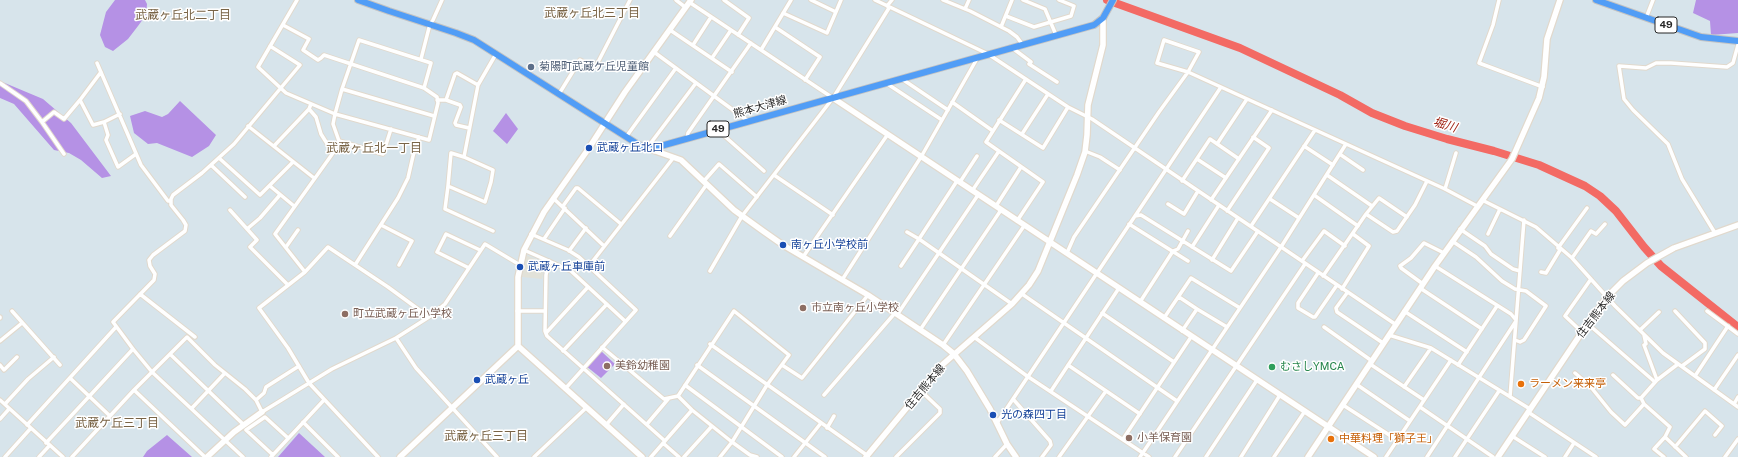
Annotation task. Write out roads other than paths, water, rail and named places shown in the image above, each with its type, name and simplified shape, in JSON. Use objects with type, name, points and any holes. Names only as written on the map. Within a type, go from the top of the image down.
[{"type":"main road","points":[[358,0],[388,12],[430,24],[474,40],[626,137],[648,148]]},
{"type":"main road","name":"49","points":[[1596,0],[1701,37],[1738,41]]},
{"type":"main road","points":[[1103,18],[1112,3]]},
{"type":"main road","name":"熊本大津線","points":[[648,148],[1056,35],[1094,24],[1103,18]]},
{"type":"street","points":[[283,25],[309,38],[303,50],[318,60],[324,55],[424,88],[437,97],[438,103],[429,140],[335,114],[311,104],[286,93],[258,67],[297,0]]},
{"type":"street","points":[[420,59],[430,24],[442,0]]},
{"type":"street","points":[[559,94],[580,60],[593,67],[596,66],[630,0]]},
{"type":"street","points":[[676,0],[688,3],[751,43],[1182,331],[1374,457]]},
{"type":"street","points":[[724,0],[749,18],[738,35]]},
{"type":"street","points":[[761,50],[791,0]]},
{"type":"street","points":[[811,0],[836,12]]},
{"type":"street","points":[[783,13],[827,33],[841,0]]},
{"type":"street","points":[[875,0],[988,54],[1068,107],[1087,118],[1092,119],[1165,170],[1251,226],[1347,293],[1395,324]]},
{"type":"street","points":[[710,271],[742,216],[833,98],[892,0]]},
{"type":"street","points":[[965,9],[969,0]]},
{"type":"street","points":[[1001,27],[1012,0]]},
{"type":"street","points":[[1023,0],[1045,9],[1056,35]]},
{"type":"street","points":[[1006,16],[1034,27],[1071,16],[1074,6],[1059,0]]},
{"type":"street","points":[[1499,0],[1493,25],[1479,63],[1543,86]]},
{"type":"street","points":[[1308,457],[1395,324],[1460,229],[1516,152],[1543,86],[1547,39],[1560,0]]},
{"type":"street","points":[[1646,18],[1653,0]]},
{"type":"street","points":[[945,1],[1001,27],[1017,37],[1022,44]]},
{"type":"street","points":[[640,456],[518,346],[517,310],[520,265],[524,250],[531,234],[553,198],[688,3]]},
{"type":"street","points":[[693,45],[711,17]]},
{"type":"street","points":[[696,83],[648,148],[674,157],[688,165],[742,216],[783,245],[868,295],[954,354],[1012,304],[1022,294],[1038,271],[1050,243],[1062,208],[1077,175],[1085,151],[1089,98],[1102,54],[1104,34],[1103,18]]},
{"type":"street","points":[[775,27],[820,57],[805,80]]},
{"type":"street","points":[[670,30],[732,72]]},
{"type":"street","points":[[712,58],[731,30]]},
{"type":"street","points":[[305,272],[275,234],[333,153],[339,141],[333,124],[342,89],[359,40],[431,63],[424,88]]},
{"type":"street","points":[[1067,253],[1074,237],[1188,72],[1199,52],[1164,40],[1157,63],[1188,72],[1445,189],[1477,206]]},
{"type":"street","points":[[687,138],[688,133],[751,43]]},
{"type":"street","points":[[1715,233],[1682,179],[1668,144],[1633,110],[1624,99],[1619,66],[1646,68],[1656,63],[1664,63],[1727,67],[1733,63],[1738,45]]},
{"type":"street","points":[[243,457],[152,372],[113,322],[154,280],[155,274],[150,266],[150,260],[153,255],[185,231],[186,225],[171,205],[173,195],[211,165],[234,144],[248,126],[282,89],[300,65],[270,46]]},
{"type":"street","points":[[1011,47],[1031,62],[1029,64],[1057,82]]},
{"type":"street","points":[[654,52],[748,121]]},
{"type":"street","points":[[464,157],[478,85],[496,54]]},
{"type":"street","points":[[842,280],[921,157],[978,56]]},
{"type":"street","points":[[97,63],[141,165],[168,200],[171,201]]},
{"type":"street","points":[[626,137],[676,68]]},
{"type":"street","points":[[42,122],[54,112],[64,119],[101,72]]},
{"type":"street","points":[[446,100],[456,73],[478,85]]},
{"type":"street","points":[[901,78],[948,110]]},
{"type":"street","points":[[1017,221],[1043,182],[986,142],[1026,79]]},
{"type":"street","points":[[886,82],[942,120]]},
{"type":"street","points":[[0,83],[26,101],[64,154]]},
{"type":"street","points":[[996,424],[1221,87]]},
{"type":"street","points":[[342,89],[434,116]]},
{"type":"street","points":[[1022,134],[1048,94]]},
{"type":"street","points":[[1217,144],[1247,99]]},
{"type":"street","points":[[80,100],[93,125],[104,122],[120,114]]},
{"type":"street","points":[[437,100],[446,100],[460,105],[461,107],[455,123],[456,125],[470,128]]},
{"type":"street","points":[[952,102],[992,131]]},
{"type":"street","points":[[274,146],[309,109],[311,104]]},
{"type":"street","points":[[999,120],[1043,148],[1068,107]]},
{"type":"street","points":[[309,109],[316,117],[321,134],[333,153]]},
{"type":"street","points":[[1211,200],[1272,110]]},
{"type":"street","points":[[104,122],[108,135],[106,140],[118,167],[136,154]]},
{"type":"street","points":[[248,126],[314,178]]},
{"type":"street","points":[[339,141],[383,154],[391,129]]},
{"type":"street","points":[[719,129],[721,134],[764,171]]},
{"type":"street","points":[[1251,226],[1315,130]]},
{"type":"street","points":[[803,257],[888,134]]},
{"type":"street","points":[[355,266],[398,198],[408,178],[412,156],[419,137]]},
{"type":"street","points":[[1227,211],[1269,148],[1254,137]]},
{"type":"street","points":[[1182,181],[1210,139],[1239,159]]},
{"type":"street","points":[[1140,457],[1281,247],[1333,165],[1341,155],[1346,144]]},
{"type":"street","points":[[1304,146],[1333,165]]},
{"type":"street","points":[[972,191],[999,151]]},
{"type":"street","points":[[1085,151],[1100,157],[1120,170]]},
{"type":"street","points":[[448,186],[485,202],[493,170],[451,153],[445,209],[493,231]]},
{"type":"street","points":[[1445,189],[1456,153]]},
{"type":"street","points":[[1341,155],[1363,170]]},
{"type":"street","points":[[901,266],[958,181],[977,156]]},
{"type":"street","points":[[589,266],[620,224],[674,157]]},
{"type":"street","points":[[219,158],[260,195],[293,162]]},
{"type":"street","points":[[1196,159],[1226,178]]},
{"type":"street","points":[[670,236],[719,164],[757,197]]},
{"type":"street","points":[[211,165],[245,197]]},
{"type":"street","points":[[920,330],[962,268],[1022,167]]},
{"type":"street","points":[[774,175],[833,215]]},
{"type":"street","points":[[1327,175],[1372,206]]},
{"type":"street","points":[[1366,214],[1393,232],[1397,231],[1415,205],[1427,181]]},
{"type":"street","points":[[270,186],[280,196],[294,206]]},
{"type":"street","points":[[544,239],[576,188],[578,188],[620,224]]},
{"type":"street","points":[[1168,204],[1184,214],[1198,191]]},
{"type":"street","points":[[824,395],[896,314],[940,254],[978,195]]},
{"type":"street","points":[[1314,195],[1358,226]]},
{"type":"street","points":[[247,229],[260,218],[280,196]]},
{"type":"street","points":[[553,198],[604,246]]},
{"type":"street","points":[[1323,276],[1378,198],[1407,217]]},
{"type":"street","points":[[1270,199],[1300,218]]},
{"type":"street","points":[[1482,200],[1536,227],[1559,249],[1572,258],[1607,297],[1663,353],[1738,407]]},
{"type":"street","points":[[1192,247],[1219,205]]},
{"type":"street","points":[[1541,272],[1546,273],[1559,249],[1587,208]]},
{"type":"street","points":[[1488,234],[1500,209]]},
{"type":"street","points":[[230,210],[257,240],[250,247],[288,285]]},
{"type":"street","points":[[1134,216],[1141,215],[1231,271],[1258,231]]},
{"type":"street","points":[[1212,260],[1238,218]]},
{"type":"street","points":[[1510,397],[1524,220]]},
{"type":"street","points":[[1129,224],[1188,261]]},
{"type":"street","points":[[1572,258],[1591,231],[1596,234],[1605,224]]},
{"type":"street","points":[[380,225],[412,241],[399,265]]},
{"type":"street","name":"住吉熊本線","points":[[1498,457],[1607,297],[1647,263],[1674,248],[1738,225]]},
{"type":"street","points":[[943,345],[1024,226]]},
{"type":"street","points":[[569,251],[586,228]]},
{"type":"street","points":[[1460,229],[1485,246],[1491,254],[1513,269],[1520,271]]},
{"type":"street","points":[[286,247],[298,230]]},
{"type":"street","points":[[1140,302],[1173,251],[1178,249],[1188,231]]},
{"type":"street","points":[[1175,457],[1324,231],[1345,246]]},
{"type":"street","points":[[907,232],[962,268],[1012,304]]},
{"type":"street","points":[[469,268],[437,252],[446,234],[480,250]]},
{"type":"street","points":[[531,234],[569,251],[589,266],[636,310],[564,389]]},
{"type":"street","points":[[1342,289],[1369,246],[1353,234]]},
{"type":"street","points":[[1452,241],[1471,253],[1502,280],[1519,290],[1526,291],[1546,306],[1524,340],[1520,342],[1515,340]]},
{"type":"street","points":[[1444,253],[1424,243],[1411,258],[1400,266],[1421,286],[1482,329]]},
{"type":"street","points":[[134,390],[206,457],[225,440],[262,412],[332,369],[396,338],[429,317],[445,304],[485,244],[520,265]]},
{"type":"street","points":[[378,457],[309,383],[279,334],[259,308],[305,272],[328,247],[388,287],[429,317]]},
{"type":"street","points":[[524,250],[571,271],[626,321]]},
{"type":"street","points":[[549,261],[546,275],[546,333],[563,351],[647,424],[679,457]]},
{"type":"street","points":[[1435,266],[1516,320]]},
{"type":"street","points":[[1318,272],[1298,303],[1298,308],[1313,317],[1316,317],[1337,286]]},
{"type":"street","points":[[1164,318],[1191,278],[1240,308]]},
{"type":"street","points":[[1582,332],[1565,316],[1591,278]]},
{"type":"street","points":[[546,333],[588,287]]},
{"type":"street","points":[[1051,392],[1119,288]]},
{"type":"street","points":[[1347,293],[1336,308],[1337,312],[1383,343]]},
{"type":"street","points":[[140,294],[195,336]]},
{"type":"street","points":[[1022,294],[1085,339],[1177,401]]},
{"type":"street","points":[[782,365],[802,378],[868,295]]},
{"type":"street","points":[[1179,297],[1227,327]]},
{"type":"street","points":[[563,351],[607,304]]},
{"type":"street","points":[[1458,365],[1497,306]]},
{"type":"street","points":[[1182,331],[1197,309]]},
{"type":"street","points":[[517,310],[545,311]]},
{"type":"street","points":[[12,311],[60,365]]},
{"type":"street","points":[[678,396],[710,344],[734,311],[789,355],[767,385],[732,442],[720,457]]},
{"type":"street","points":[[1404,311],[1467,352]]},
{"type":"street","points":[[1641,398],[1656,381],[1705,349],[1705,343],[1676,311]]},
{"type":"street","points":[[1707,311],[1738,334]]},
{"type":"street","points":[[1640,330],[1660,312]]},
{"type":"street","points":[[1102,313],[1174,362]]},
{"type":"street","points":[[1427,457],[1516,320]]},
{"type":"street","points":[[0,341],[22,323]]},
{"type":"street","points":[[1588,324],[1656,381]]},
{"type":"street","points":[[1695,376],[1728,326]]},
{"type":"street","points":[[27,425],[116,327]]},
{"type":"street","points":[[1324,327],[1404,387],[1424,400]]},
{"type":"street","points":[[1644,334],[1646,344],[1644,345],[1656,381]]},
{"type":"street","points":[[1388,335],[1430,348],[1451,360],[1510,397],[1594,456]]},
{"type":"street","points":[[1123,439],[1191,336]]},
{"type":"street","points":[[72,457],[134,390],[171,355],[187,337],[256,400],[262,412]]},
{"type":"street","points":[[396,338],[416,368],[497,457]]},
{"type":"street","points":[[974,338],[1051,392],[1149,457]]},
{"type":"street","points":[[710,344],[867,456]]},
{"type":"street","points":[[400,457],[518,346]]},
{"type":"street","points":[[602,347],[664,399],[678,396]]},
{"type":"street","points":[[1404,387],[1430,348]]},
{"type":"street","points":[[39,457],[48,444],[133,349]]},
{"type":"street","name":"住吉熊本線","points":[[867,456],[942,365],[954,354],[980,392],[1007,444],[1016,457]]},
{"type":"street","points":[[171,355],[244,425]]},
{"type":"street","points":[[1714,390],[1738,355]]},
{"type":"street","points":[[0,365],[4,370],[16,357]]},
{"type":"street","points":[[5,404],[28,379],[54,357]]},
{"type":"street","points":[[1386,457],[1451,360]]},
{"type":"street","points":[[697,365],[825,457]]},
{"type":"street","points":[[1068,365],[1140,414]]},
{"type":"street","points":[[256,400],[264,393],[266,387],[299,366]]},
{"type":"street","points":[[192,408],[225,373]]},
{"type":"street","points":[[1575,373],[1590,386],[1611,412],[1625,425],[1644,404]]},
{"type":"street","points":[[1613,375],[1638,398],[1641,398],[1644,404],[1670,427],[1665,437],[1654,449],[1664,457]]},
{"type":"street","points":[[70,378],[110,416]]},
{"type":"street","points":[[1206,457],[1257,380]]},
{"type":"street","points":[[1622,383],[1625,380]]},
{"type":"street","points":[[1356,384],[1410,421]]},
{"type":"street","points":[[685,385],[782,457]]},
{"type":"street","points":[[896,457],[940,413],[940,409],[920,391]]},
{"type":"street","points":[[1059,457],[1106,391]]},
{"type":"street","points":[[1455,457],[1499,391]]},
{"type":"street","points":[[1241,457],[1280,395]]},
{"type":"street","points":[[678,396],[692,410],[732,442],[750,455],[756,457]]},
{"type":"street","points":[[647,424],[670,397]]},
{"type":"street","points":[[1734,404],[1738,397]]},
{"type":"street","points":[[1013,399],[1050,441],[1051,445],[1042,457]]},
{"type":"street","points":[[0,400],[63,457]]},
{"type":"street","points":[[288,438],[265,417],[246,430],[272,456],[324,400]]},
{"type":"street","points":[[606,425],[624,404]]},
{"type":"street","points":[[1342,404],[1397,440]]},
{"type":"street","points":[[1420,407],[1493,457]]},
{"type":"street","points":[[534,457],[586,408]]},
{"type":"street","points":[[0,419],[9,409]]},
{"type":"street","points":[[651,457],[692,410]]},
{"type":"street","points":[[1274,457],[1305,411]]},
{"type":"street","points":[[1675,447],[1705,411],[1722,426],[1715,435]]},
{"type":"street","points":[[827,428],[834,416]]},
{"type":"street","points":[[304,422],[338,457]]},
{"type":"street","points":[[794,457],[820,423]]},
{"type":"street","points":[[684,457],[712,426]]},
{"type":"street","points":[[5,457],[31,428]]},
{"type":"street","points":[[1512,436],[1545,457]]},
{"type":"street","points":[[1665,437],[1686,457]]},
{"type":"street","points":[[1725,457],[1738,439]]},
{"type":"street","points":[[1565,457],[1574,443]]},
{"type":"street","points":[[995,457],[1007,444]]},
{"type":"waterway","name":"堀川","points":[[1107,0],[1240,48],[1340,95],[1372,113],[1405,126],[1539,165],[1585,186],[1600,196],[1616,211],[1661,266],[1738,327]]},
{"type":"place","name":"菊陽町武蔵ケ丘児童館","points":[[531,67]]},
{"type":"place","name":"武蔵ヶ丘北口","points":[[589,148]]},
{"type":"place","name":"南ヶ丘小学校前","points":[[783,245]]},
{"type":"place","name":"武蔵ヶ丘車庫前","points":[[520,267]]},
{"type":"place","name":"市立南ヶ丘小学校","points":[[803,308]]},
{"type":"place","name":"町立武蔵ヶ丘小学校","points":[[345,314]]},
{"type":"place","name":"美鈴幼稚園","points":[[607,366]]},
{"type":"place","name":"むさしYMCA","points":[[1272,367]]},
{"type":"place","name":"武蔵ヶ丘","points":[[477,380]]},
{"type":"place","name":"ラーメン来来亭","points":[[1521,384]]},
{"type":"place","name":"光の森四丁目","points":[[993,415]]},
{"type":"place","name":"小羊保育園","points":[[1129,438]]},
{"type":"place","name":"中華料理「獅子王」","points":[[1331,439]]},
{"type":"district","name":"武蔵ヶ丘北三丁目","points":[[592,13]]},
{"type":"district","name":"武蔵ヶ丘北二丁目","points":[[183,15]]},
{"type":"district","name":"武蔵ヶ丘北一丁目","points":[[374,148]]},
{"type":"district","name":"武蔵ケ丘三丁目","points":[[117,423]]},
{"type":"district","name":"武蔵ヶ丘三丁目","points":[[486,436]]}]
